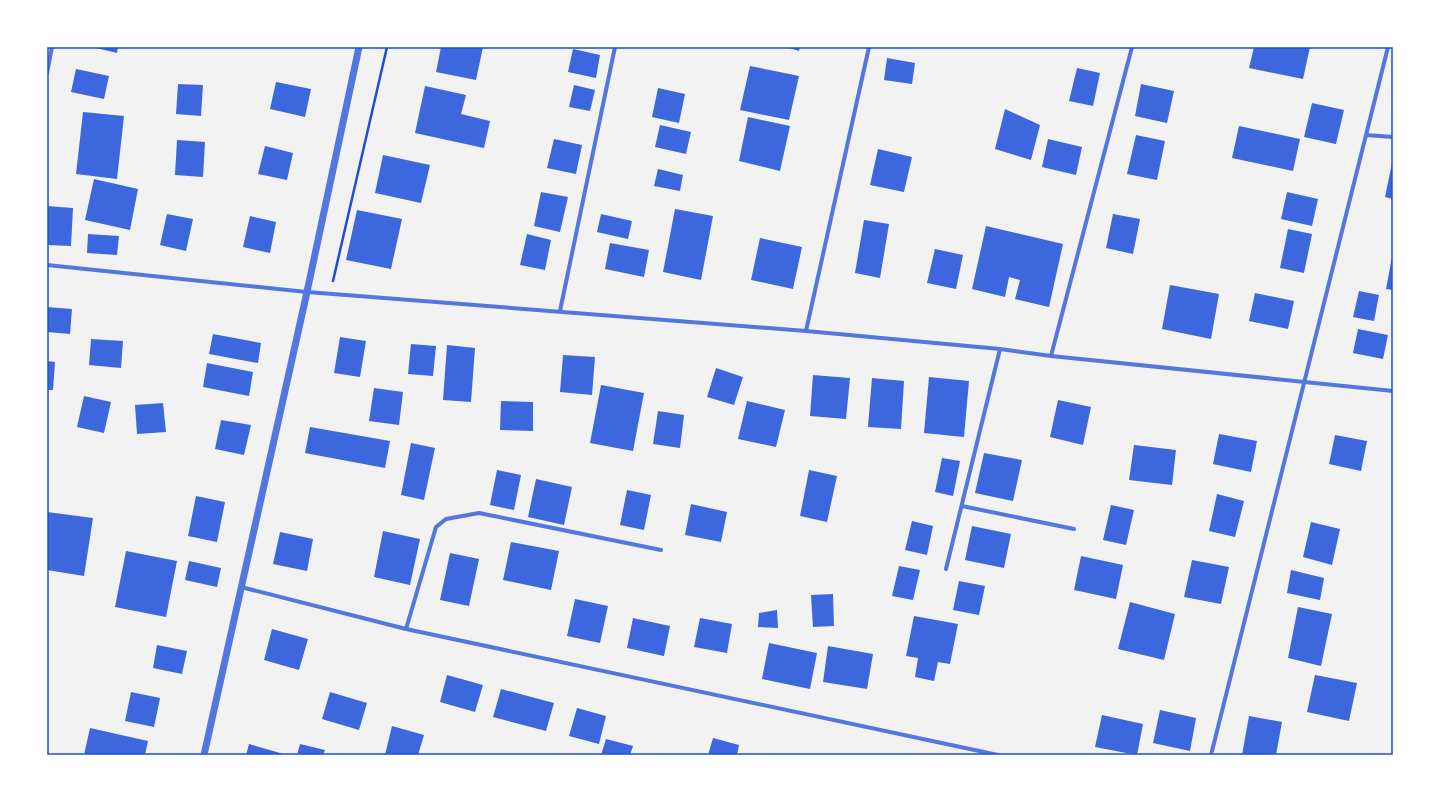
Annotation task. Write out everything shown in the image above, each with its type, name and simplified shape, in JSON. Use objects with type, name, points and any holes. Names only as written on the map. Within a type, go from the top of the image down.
[{"type":"street","points":[[47,73],[52,47]]},
{"type":"street","points":[[204,755],[307,292],[359,47]]},
{"type":"street","points":[[560,311],[615,47]]},
{"type":"street","points":[[806,331],[869,47]]},
{"type":"street","points":[[1051,356],[1132,47]]},
{"type":"street","points":[[1211,755],[1388,47]]},
{"type":"street","points":[[1366,135],[1393,137]]},
{"type":"street","points":[[47,265],[307,292],[806,331],[1000,349],[1051,356],[1393,391]]},
{"type":"street","points":[[946,569],[1000,349]]},
{"type":"street","points":[[962,506],[1074,529]]},
{"type":"street","points":[[406,629],[436,527],[446,519],[479,512],[661,550]]},
{"type":"street","points":[[241,587],[406,629],[998,755]]},
{"type":"path","points":[[330,294],[387,47]]},
{"type":"building","points":[[92,47],[118,47],[117,53]]},
{"type":"building","points":[[441,47],[483,47],[476,80],[436,72]]},
{"type":"building","points":[[786,47],[800,47],[799,51]]},
{"type":"building","points":[[1254,47],[1310,47],[1303,79],[1249,68]]},
{"type":"building","points":[[573,49],[600,55],[596,78],[568,72]]},
{"type":"building","points":[[887,58],[915,63],[912,84],[884,80]]},
{"type":"building","points":[[750,66],[799,76],[789,120],[740,110]]},
{"type":"building","points":[[1077,68],[1100,73],[1093,106],[1069,101]]},
{"type":"building","points":[[76,69],[109,76],[104,99],[71,92]]},
{"type":"building","points":[[276,82],[311,89],[305,117],[270,109]]},
{"type":"building","points":[[178,84],[203,85],[201,116],[176,114]]},
{"type":"building","points":[[1141,84],[1174,91],[1167,123],[1135,116]]},
{"type":"building","points":[[574,85],[595,90],[590,111],[569,107]]},
{"type":"building","points":[[425,86],[466,95],[461,114],[490,121],[484,148],[415,133]]},
{"type":"building","points":[[658,88],[685,94],[679,123],[652,117]]},
{"type":"building","points":[[1312,103],[1344,110],[1336,144],[1304,137]]},
{"type":"building","points":[[1005,109],[1040,125],[1031,160],[995,149]]},
{"type":"building","points":[[83,112],[124,116],[117,179],[76,174]]},
{"type":"building","points":[[748,117],[790,126],[780,171],[739,161]]},
{"type":"building","points":[[660,125],[691,132],[686,154],[655,147]]},
{"type":"building","points":[[1239,126],[1300,139],[1293,171],[1232,158]]},
{"type":"building","points":[[1136,135],[1165,141],[1157,180],[1127,174]]},
{"type":"building","points":[[554,139],[582,145],[576,174],[547,168]]},
{"type":"building","points":[[1048,139],[1082,147],[1076,175],[1042,167]]},
{"type":"building","points":[[177,140],[205,142],[203,177],[175,175]]},
{"type":"building","points":[[265,146],[293,153],[287,180],[258,174]]},
{"type":"building","points":[[878,149],[912,157],[904,192],[870,185]]},
{"type":"building","points":[[383,155],[430,165],[421,203],[375,193]]},
{"type":"building","points":[[1393,163],[1393,199],[1385,197]]},
{"type":"building","points":[[658,169],[683,175],[680,191],[654,186]]},
{"type":"building","points":[[94,179],[138,189],[130,230],[85,220]]},
{"type":"building","points":[[541,192],[568,197],[560,232],[534,226]]},
{"type":"building","points":[[1287,192],[1318,199],[1312,226],[1281,219]]},
{"type":"building","points":[[47,206],[73,208],[71,246],[47,245]]},
{"type":"building","points":[[675,209],[713,216],[701,280],[663,272]]},
{"type":"building","points":[[357,210],[402,219],[391,269],[346,260]]},
{"type":"building","points":[[167,214],[193,219],[186,251],[160,245]]},
{"type":"building","points":[[601,214],[632,221],[628,239],[597,232]]},
{"type":"building","points":[[1113,214],[1140,219],[1133,254],[1106,248]]},
{"type":"building","points":[[250,216],[276,222],[270,253],[243,247]]},
{"type":"building","points":[[864,220],[889,224],[880,278],[855,273]]},
{"type":"building","points":[[986,226],[1063,244],[1049,307],[1015,299],[1020,280],[1009,277],[1005,297],[972,289]]},
{"type":"building","points":[[1288,229],[1312,234],[1304,273],[1280,268]]},
{"type":"building","points":[[88,234],[119,236],[117,255],[87,253]]},
{"type":"building","points":[[527,234],[551,240],[545,270],[520,265]]},
{"type":"building","points":[[760,238],[802,247],[793,289],[751,280]]},
{"type":"building","points":[[610,243],[649,250],[644,277],[605,269]]},
{"type":"building","points":[[935,249],[963,255],[956,289],[927,283]]},
{"type":"building","points":[[1393,257],[1393,290],[1386,289]]},
{"type":"building","points":[[1170,285],[1219,294],[1211,339],[1162,329]]},
{"type":"building","points":[[1359,291],[1379,295],[1374,321],[1353,317]]},
{"type":"building","points":[[1255,293],[1294,301],[1288,329],[1249,321]]},
{"type":"building","points":[[47,307],[72,309],[70,334],[47,332]]},
{"type":"building","points":[[1358,329],[1388,335],[1383,359],[1353,353]]},
{"type":"building","points":[[213,334],[261,343],[258,363],[209,354]]},
{"type":"building","points":[[340,337],[366,341],[360,377],[334,373]]},
{"type":"building","points":[[91,339],[123,341],[121,368],[89,365]]},
{"type":"building","points":[[411,344],[436,346],[433,376],[408,374]]},
{"type":"building","points":[[447,345],[475,348],[471,402],[443,400]]},
{"type":"building","points":[[563,355],[595,357],[592,395],[560,392]]},
{"type":"building","points":[[47,361],[55,362],[53,390],[47,390]]},
{"type":"building","points":[[207,363],[253,372],[249,396],[203,387]]},
{"type":"building","points":[[716,368],[743,377],[734,405],[707,397]]},
{"type":"building","points":[[813,375],[850,378],[846,419],[810,416]]},
{"type":"building","points":[[929,377],[969,381],[964,437],[924,433]]},
{"type":"building","points":[[872,378],[904,381],[901,429],[868,427]]},
{"type":"building","points":[[601,385],[644,393],[633,451],[590,443]]},
{"type":"building","points":[[374,388],[403,392],[399,425],[369,421]]},
{"type":"building","points":[[84,396],[111,402],[104,433],[77,427]]},
{"type":"building","points":[[1058,400],[1091,407],[1083,445],[1050,437]]},
{"type":"building","points":[[501,401],[533,402],[533,431],[500,430]]},
{"type":"building","points":[[747,401],[785,410],[776,447],[738,439]]},
{"type":"building","points":[[163,403],[166,432],[137,434],[135,405]]},
{"type":"building","points":[[658,411],[684,415],[680,448],[653,444]]},
{"type":"building","points":[[221,420],[251,425],[244,455],[215,449]]},
{"type":"building","points":[[310,427],[390,441],[385,468],[305,453]]},
{"type":"building","points":[[1219,434],[1257,441],[1251,472],[1213,464]]},
{"type":"building","points":[[1335,435],[1367,441],[1361,471],[1329,464]]},
{"type":"building","points":[[411,443],[435,448],[424,500],[401,495]]},
{"type":"building","points":[[1134,445],[1176,450],[1172,485],[1129,480]]},
{"type":"building","points":[[984,453],[1022,460],[1013,501],[975,493]]},
{"type":"building","points":[[942,458],[960,461],[953,496],[935,492]]},
{"type":"building","points":[[497,470],[521,475],[514,510],[490,505]]},
{"type":"building","points":[[809,470],[837,476],[827,522],[800,516]]},
{"type":"building","points":[[536,479],[572,487],[564,525],[528,517]]},
{"type":"building","points":[[627,490],[651,495],[644,530],[620,525]]},
{"type":"building","points":[[1217,494],[1244,501],[1235,537],[1209,531]]},
{"type":"building","points":[[196,496],[225,502],[217,542],[188,536]]},
{"type":"building","points":[[691,504],[727,512],[721,542],[685,535]]},
{"type":"building","points":[[1111,505],[1134,510],[1126,545],[1103,540]]},
{"type":"building","points":[[47,512],[93,518],[84,576],[47,570]]},
{"type":"building","points":[[912,521],[933,526],[927,555],[905,550]]},
{"type":"building","points":[[1311,522],[1340,529],[1332,565],[1303,557]]},
{"type":"building","points":[[972,526],[1011,534],[1004,568],[965,560]]},
{"type":"building","points":[[383,531],[420,539],[410,585],[374,577]]},
{"type":"building","points":[[280,532],[313,539],[307,571],[273,564]]},
{"type":"building","points":[[511,542],[559,551],[551,590],[503,580]]},
{"type":"building","points":[[126,551],[177,561],[166,617],[115,607]]},
{"type":"building","points":[[450,553],[479,559],[469,606],[440,600]]},
{"type":"building","points":[[1081,556],[1123,565],[1116,599],[1074,590]]},
{"type":"building","points":[[1192,560],[1229,567],[1221,604],[1184,597]]},
{"type":"building","points":[[189,561],[221,568],[217,587],[185,580]]},
{"type":"building","points":[[899,566],[920,570],[913,600],[892,596]]},
{"type":"building","points":[[1291,570],[1324,578],[1320,600],[1287,593]]},
{"type":"building","points":[[959,581],[985,586],[979,615],[953,610]]},
{"type":"building","points":[[833,594],[834,626],[813,627],[811,595]]},
{"type":"building","points":[[575,599],[608,606],[600,643],[567,636]]},
{"type":"building","points":[[1130,602],[1175,614],[1164,660],[1118,649]]},
{"type":"building","points":[[1298,607],[1332,614],[1321,666],[1288,658]]},
{"type":"building","points":[[777,610],[778,628],[758,627],[759,613]]},
{"type":"building","points":[[914,616],[958,624],[950,664],[938,662],[934,681],[915,677],[918,658],[906,656]]},
{"type":"building","points":[[633,618],[670,626],[664,656],[627,648]]},
{"type":"building","points":[[700,618],[732,624],[727,653],[694,647]]},
{"type":"building","points":[[272,629],[308,639],[299,670],[264,660]]},
{"type":"building","points":[[769,643],[817,653],[810,689],[762,679]]},
{"type":"building","points":[[157,645],[187,651],[182,674],[153,668]]},
{"type":"building","points":[[828,646],[873,654],[867,689],[823,682]]},
{"type":"building","points":[[447,675],[483,685],[475,712],[440,702]]},
{"type":"building","points":[[1315,675],[1357,683],[1349,721],[1307,712]]},
{"type":"building","points":[[501,689],[554,703],[546,731],[493,717]]},
{"type":"building","points":[[131,692],[160,698],[154,727],[125,721]]},
{"type":"building","points":[[330,692],[367,703],[359,730],[322,719]]},
{"type":"building","points":[[577,708],[606,716],[599,744],[569,736]]},
{"type":"building","points":[[1160,710],[1196,718],[1190,751],[1153,743]]},
{"type":"building","points":[[1102,715],[1143,724],[1137,755],[1095,747]]},
{"type":"building","points":[[1249,716],[1282,722],[1276,755],[1242,755]]},
{"type":"building","points":[[392,726],[424,735],[418,755],[385,755]]},
{"type":"building","points":[[90,728],[148,741],[145,755],[84,755]]},
{"type":"building","points":[[713,738],[739,745],[737,755],[708,755]]},
{"type":"building","points":[[606,739],[633,746],[630,755],[601,755]]},
{"type":"building","points":[[249,744],[287,755],[246,755]]},
{"type":"building","points":[[300,744],[325,750],[323,755],[297,755]]}]
